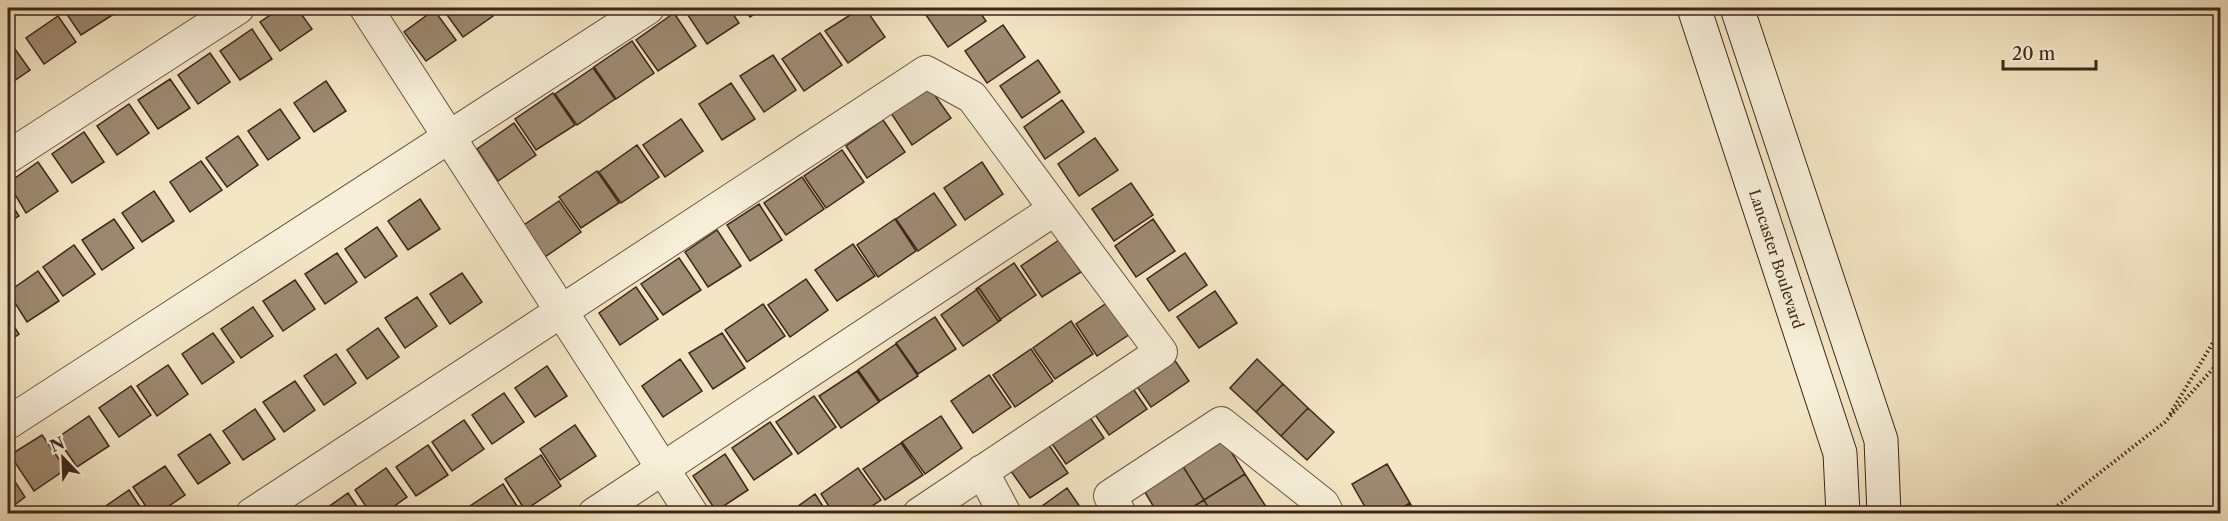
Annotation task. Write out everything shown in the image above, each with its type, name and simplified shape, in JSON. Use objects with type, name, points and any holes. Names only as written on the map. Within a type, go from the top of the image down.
[{"type":"main road","name":"Lancaster Boulevard","points":[[1694,8],[1840,453],[1843,513]]},
{"type":"main road","points":[[1737,8],[1881,441],[1884,513]]},
{"type":"street","points":[[8,157],[238,8]]},
{"type":"street","points":[[366,8],[692,513]]},
{"type":"street","points":[[8,423],[648,8]]},
{"type":"street","points":[[252,513],[926,72],[972,96],[1161,352],[919,513]]},
{"type":"street","points":[[594,513],[1055,209]]},
{"type":"street","points":[[1120,513],[1110,496],[1221,423],[1323,504],[1328,513]]},
{"type":"street","points":[[982,471],[1005,513]]},
{"type":"path","points":[[2165,422],[2220,331]]},
{"type":"path","points":[[2047,513],[2165,422],[2220,361]]},
{"type":"building","points":[[8,8],[25,8],[8,19]]},
{"type":"building","points":[[67,8],[109,8],[114,14],[81,35],[64,10]]},
{"type":"building","points":[[281,8],[297,8],[312,29],[280,51],[260,22]]},
{"type":"building","points":[[442,8],[487,8],[493,16],[463,37]]},
{"type":"building","points":[[729,8],[739,23],[707,44],[684,9]]},
{"type":"building","points":[[744,8],[764,8],[750,17]]},
{"type":"building","points":[[861,8],[865,8],[885,37],[848,63],[825,31]]},
{"type":"building","points":[[937,8],[977,8],[986,21],[948,47],[926,15]]},
{"type":"building","points":[[434,10],[456,40],[426,61],[404,32]]},
{"type":"building","points":[[674,13],[696,46],[658,71],[636,40]]},
{"type":"building","points":[[58,16],[76,42],[44,64],[26,38]]},
{"type":"building","points":[[1003,25],[1025,57],[987,83],[965,51]]},
{"type":"building","points":[[252,29],[272,59],[240,80],[220,51]]},
{"type":"building","points":[[820,33],[842,65],[804,91],[782,59]]},
{"type":"building","points":[[632,41],[654,73],[616,99],[594,67]]},
{"type":"building","points":[[12,45],[30,70],[8,85],[8,48]]},
{"type":"building","points":[[210,53],[230,82],[198,104],[178,75]]},
{"type":"building","points":[[773,55],[796,90],[764,112],[740,76]]},
{"type":"building","points":[[1038,60],[1060,92],[1022,118],[1000,86]]},
{"type":"building","points":[[593,68],[615,99],[577,125],[555,94]]},
{"type":"building","points":[[170,79],[190,108],[158,129],[138,100]]},
{"type":"building","points":[[326,81],[346,111],[314,132],[294,103]]},
{"type":"building","points":[[731,83],[755,119],[722,140],[699,104]]},
{"type":"building","points":[[929,87],[951,118],[912,145],[891,113]]},
{"type":"building","points":[[553,93],[575,125],[536,150],[515,119]]},
{"type":"building","points":[[1062,100],[1084,132],[1045,159],[1024,127]]},
{"type":"building","points":[[129,104],[149,133],[117,155],[97,126]]},
{"type":"building","points":[[280,109],[300,138],[268,160],[248,131]]},
{"type":"building","points":[[681,119],[703,151],[665,177],[643,145]]},
{"type":"building","points":[[883,120],[905,152],[867,178],[846,146]]},
{"type":"building","points":[[514,123],[536,155],[498,181],[477,149]]},
{"type":"building","points":[[84,132],[104,162],[72,183],[52,154]]},
{"type":"building","points":[[238,136],[258,165],[227,187],[206,158]]},
{"type":"building","points":[[1095,138],[1118,170],[1079,196],[1058,164]]},
{"type":"building","points":[[637,145],[659,177],[621,203],[599,172]]},
{"type":"building","points":[[842,150],[864,182],[826,208],[804,176]]},
{"type":"building","points":[[201,161],[222,190],[190,212],[170,182]]},
{"type":"building","points":[[38,162],[58,191],[26,213],[8,183]]},
{"type":"building","points":[[982,162],[1003,194],[965,220],[944,188]]},
{"type":"building","points":[[597,171],[619,203],[581,228],[559,197]]},
{"type":"building","points":[[802,177],[824,209],[786,235],[764,203]]},
{"type":"building","points":[[1131,183],[1153,215],[1114,241],[1092,209]]},
{"type":"building","points":[[154,191],[174,221],[142,242],[122,213]]},
{"type":"building","points":[[934,193],[956,225],[918,251],[896,219]]},
{"type":"building","points":[[8,199],[19,216],[8,223]]},
{"type":"building","points":[[420,199],[440,229],[408,250],[388,221]]},
{"type":"building","points":[[559,201],[581,232],[542,259],[521,227]]},
{"type":"building","points":[[759,204],[782,240],[750,261],[727,225]]},
{"type":"building","points":[[114,219],[134,248],[102,270],[82,240]]},
{"type":"building","points":[[895,219],[916,251],[878,277],[857,245]]},
{"type":"building","points":[[1153,219],[1175,251],[1136,277],[1115,246]]},
{"type":"building","points":[[377,227],[397,256],[365,278],[345,249]]},
{"type":"building","points":[[717,230],[741,266],[708,287],[685,252]]},
{"type":"building","points":[[1059,240],[1081,272],[1042,297],[1021,266]]},
{"type":"building","points":[[853,244],[875,276],[837,301],[815,270]]},
{"type":"building","points":[[74,245],[95,274],[63,296],[43,267]]},
{"type":"building","points":[[337,253],[357,282],[325,304],[305,274]]},
{"type":"building","points":[[1185,253],[1207,285],[1169,311],[1147,279]]},
{"type":"building","points":[[679,258],[701,290],[663,315],[641,284]]},
{"type":"building","points":[[1014,263],[1036,295],[998,321],[976,289]]},
{"type":"building","points":[[38,271],[59,301],[27,322],[8,292]]},
{"type":"building","points":[[462,273],[482,302],[450,324],[430,294]]},
{"type":"building","points":[[806,279],[828,310],[790,337],[768,305]]},
{"type":"building","points":[[295,280],[315,309],[283,331],[263,301]]},
{"type":"building","points":[[636,287],[658,319],[620,345],[599,313]]},
{"type":"building","points":[[979,288],[1001,320],[963,346],[941,315]]},
{"type":"building","points":[[1215,291],[1237,323],[1199,348],[1177,317]]},
{"type":"building","points":[[417,297],[437,326],[405,348],[385,318]]},
{"type":"building","points":[[1114,298],[1136,330],[1097,356],[1076,324]]},
{"type":"building","points":[[763,304],[785,336],[747,362],[725,330]]},
{"type":"building","points":[[253,307],[273,336],[241,358],[221,329]]},
{"type":"building","points":[[8,317],[19,334],[8,342]]},
{"type":"building","points":[[935,317],[956,349],[918,374],[896,343]]},
{"type":"building","points":[[1071,321],[1093,354],[1055,379],[1033,348]]},
{"type":"building","points":[[378,328],[399,357],[367,379],[347,350]]},
{"type":"building","points":[[213,333],[234,362],[202,384],[182,354]]},
{"type":"building","points":[[722,333],[745,368],[713,389],[689,353]]},
{"type":"building","points":[[896,344],[918,376],[880,401],[858,370]]},
{"type":"building","points":[[1031,349],[1053,381],[1015,407],[993,375]]},
{"type":"building","points":[[1167,349],[1189,381],[1151,407],[1129,375]]},
{"type":"building","points":[[336,354],[356,383],[324,405],[304,376]]},
{"type":"building","points":[[680,359],[702,391],[663,417],[642,386]]},
{"type":"building","points":[[1257,359],[1283,384],[1256,412],[1230,388]]},
{"type":"building","points":[[168,365],[188,394],[157,416],[137,386]]},
{"type":"building","points":[[547,366],[567,396],[535,417],[515,388]]},
{"type":"building","points":[[857,371],[879,402],[841,428],[819,396]]},
{"type":"building","points":[[989,375],[1011,407],[973,433],[951,401]]},
{"type":"building","points":[[1125,377],[1147,409],[1109,435],[1087,403]]},
{"type":"building","points":[[295,381],[315,410],[284,432],[263,402]]},
{"type":"building","points":[[1283,384],[1308,408],[1281,436],[1256,412]]},
{"type":"building","points":[[131,386],[151,415],[119,437],[99,408]]},
{"type":"building","points":[[504,393],[524,422],[492,444],[472,415]]},
{"type":"building","points":[[814,396],[836,427],[798,454],[776,422]]},
{"type":"building","points":[[1082,406],[1104,438],[1066,464],[1044,432]]},
{"type":"building","points":[[1308,408],[1334,432],[1307,460],[1281,436]]},
{"type":"building","points":[[255,409],[275,439],[243,460],[223,431]]},
{"type":"building","points":[[89,416],[109,446],[77,467],[57,438]]},
{"type":"building","points":[[941,416],[962,448],[925,474],[902,442]]},
{"type":"building","points":[[464,420],[484,449],[452,471],[432,442]]},
{"type":"building","points":[[770,422],[792,454],[754,480],[732,448]]},
{"type":"building","points":[[575,425],[596,456],[560,480],[540,449]]},
{"type":"building","points":[[210,434],[230,463],[198,484],[178,455]]},
{"type":"building","points":[[42,435],[66,469],[34,491],[10,455]]},
{"type":"building","points":[[1221,435],[1245,474],[1204,500],[1179,460]]},
{"type":"building","points":[[1046,441],[1068,473],[1030,498],[1008,467]]},
{"type":"building","points":[[901,443],[923,475],[885,500],[863,469]]},
{"type":"building","points":[[428,445],[448,475],[416,496],[396,467]]},
{"type":"building","points":[[725,454],[748,490],[716,511],[693,476]]},
{"type":"building","points":[[541,455],[561,486],[525,510],[505,479]]},
{"type":"building","points":[[1179,460],[1204,500],[1181,514],[1158,514],[1140,484]]},
{"type":"building","points":[[1387,464],[1410,503],[1391,514],[1369,514],[1352,484]]},
{"type":"building","points":[[165,466],[185,495],[157,514],[151,514],[133,487]]},
{"type":"building","points":[[386,468],[407,497],[383,514],[371,514],[355,490]]},
{"type":"building","points":[[858,468],[881,500],[860,514],[834,514],[821,494]]},
{"type":"building","points":[[8,471],[25,497],[8,510]]},
{"type":"building","points":[[1245,474],[1270,513],[1212,514],[1204,500]]},
{"type":"building","points":[[503,484],[522,514],[471,514],[467,508]]},
{"type":"building","points":[[1067,488],[1085,514],[1031,514]]},
{"type":"building","points":[[129,490],[145,514],[98,514],[97,512]]},
{"type":"building","points":[[348,493],[362,514],[318,514]]},
{"type":"building","points":[[815,494],[828,514],[787,514]]},
{"type":"building","points":[[1204,500],[1212,514],[1181,514]]},
{"type":"building","points":[[1410,503],[1416,514],[1391,514]]}]
